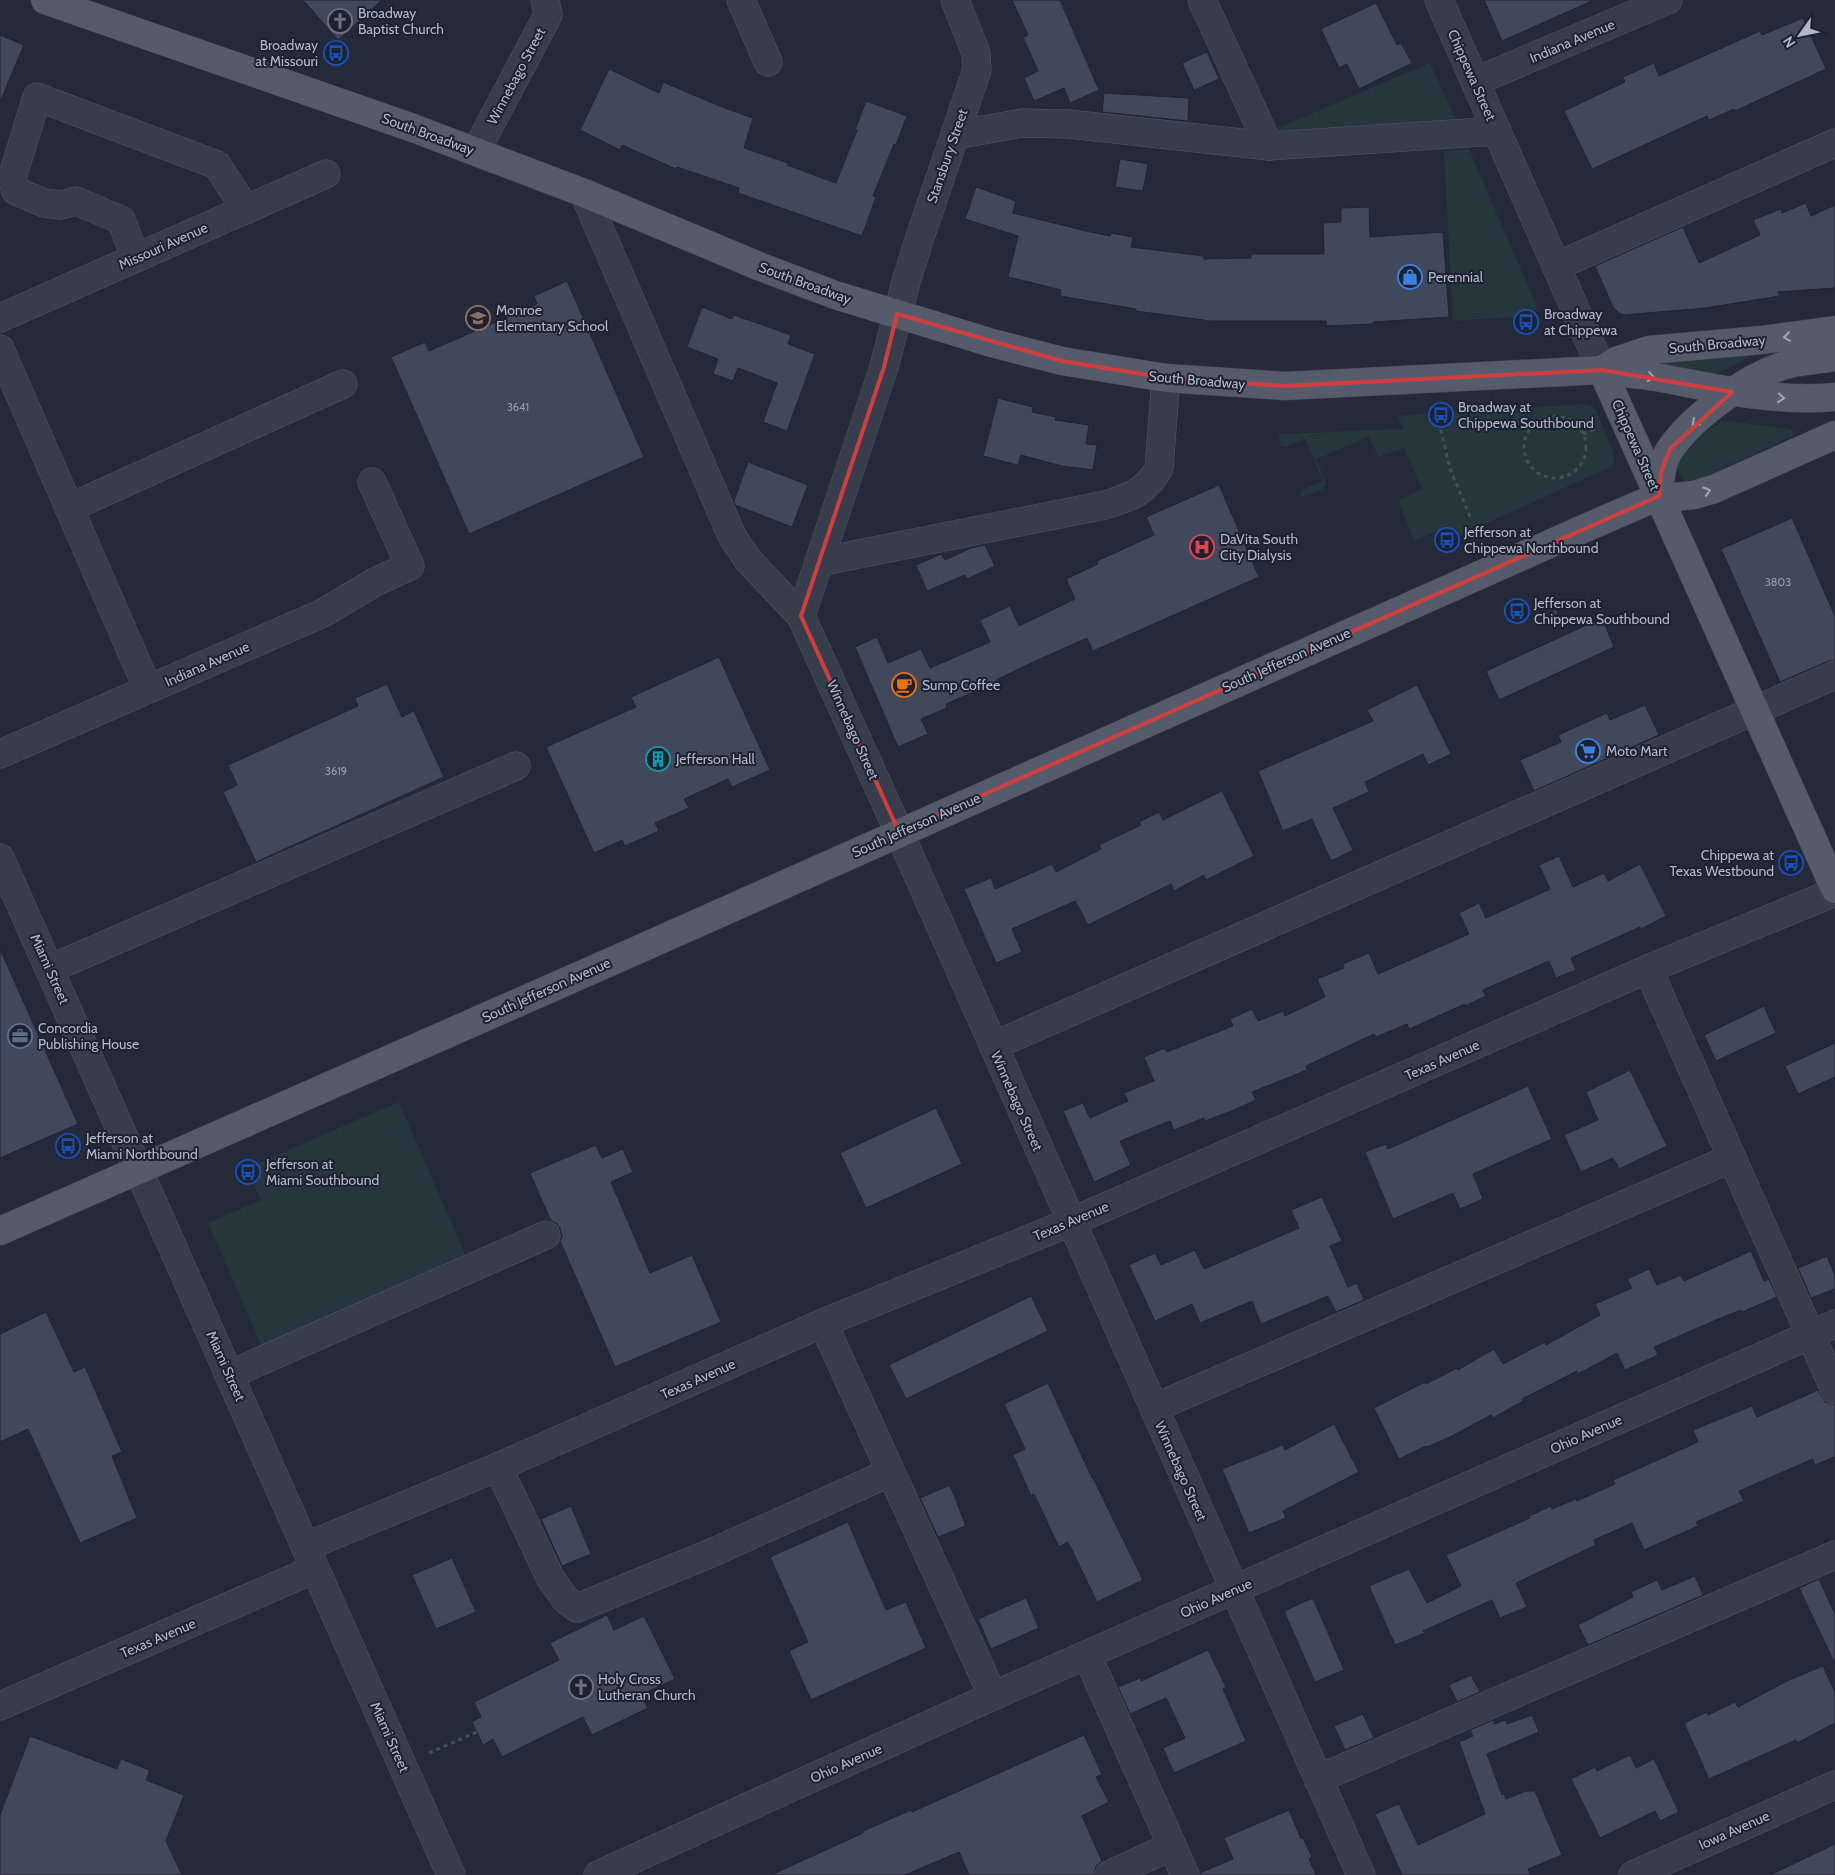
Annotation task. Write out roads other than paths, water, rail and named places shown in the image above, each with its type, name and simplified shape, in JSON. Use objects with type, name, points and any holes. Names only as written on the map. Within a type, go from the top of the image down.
[{"type":"main road","name":"South Broadway","points":[[45,0],[404,124],[584,193],[761,267],[834,294],[992,344],[1062,361],[1166,378],[1285,386],[1602,370],[1653,377],[1732,392],[1783,398],[1812,400],[1835,397]]},
{"type":"main road","name":"South Broadway","points":[[1602,370],[1616,361],[1649,350],[1762,340],[1835,330]]},
{"type":"main road","points":[[1659,496],[1661,472],[1670,449],[1688,429],[1732,392],[1752,379],[1790,364],[1835,357]]},
{"type":"main road","name":"Chippewa Street","points":[[1602,370],[1835,890]]},
{"type":"main road","name":"South Jefferson Avenue","points":[[0,1231],[1659,496],[1694,495],[1714,489],[1835,435]]},
{"type":"street","name":"Winnebago Street","points":[[476,151],[548,15],[545,0]]},
{"type":"street","points":[[741,0],[768,62]]},
{"type":"street","name":"Stansbury Street","points":[[897,314],[917,246],[977,70],[976,53],[955,0]]},
{"type":"street","points":[[1202,0],[1269,146]]},
{"type":"street","name":"Chippewa Street","points":[[1439,0],[1602,370]]},
{"type":"street","name":"Indiana Avenue","points":[[1476,81],[1666,0]]},
{"type":"street","points":[[136,258],[121,220],[76,201],[61,205],[44,203],[16,191],[12,178],[37,97],[217,165],[246,210]]},
{"type":"street","points":[[955,135],[1022,123],[1069,124],[1269,146],[1497,131]]},
{"type":"street","points":[[1557,266],[1835,143]]},
{"type":"street","name":"Missouri Avenue","points":[[0,318],[326,174]]},
{"type":"street","name":"Winnebago Street","points":[[584,193],[732,536],[748,560],[801,616],[899,832],[1361,1875]]},
{"type":"street","points":[[801,616],[884,367],[897,314]]},
{"type":"street","points":[[0,349],[148,689]]},
{"type":"street","points":[[819,562],[1106,505],[1125,499],[1142,490],[1153,480],[1159,468],[1166,378]]},
{"type":"street","points":[[69,508],[343,384]]},
{"type":"street","name":"Indiana Avenue","points":[[0,754],[323,613],[375,582],[410,566],[372,482]]},
{"type":"street","points":[[993,1046],[1835,675]]},
{"type":"street","points":[[50,969],[516,766]]},
{"type":"street","name":"Miami Street","points":[[0,858],[452,1875]]},
{"type":"street","name":"Texas Avenue","points":[[0,1706],[498,1467],[823,1323],[1071,1222],[1648,969],[1835,890]]},
{"type":"street","points":[[1648,969],[1732,1158],[1823,1330],[1835,1390]]},
{"type":"street","points":[[1154,1408],[1732,1158]]},
{"type":"street","points":[[229,1375],[546,1235]]},
{"type":"street","points":[[823,1323],[993,1696]]},
{"type":"street","name":"Ohio Avenue","points":[[598,1875],[993,1696],[1823,1330]]},
{"type":"street","points":[[498,1467],[551,1579],[566,1600],[577,1608],[709,1554],[891,1472]]},
{"type":"street","points":[[1318,1779],[1835,1555]]},
{"type":"street","points":[[1087,1655],[1185,1875]]},
{"type":"street","name":"Iowa Avenue","points":[[1633,1875],[1835,1785]]},
{"type":"street","points":[[1108,1875],[1172,1846]]},
{"type":"place","name":"Broadway Baptist Church","points":[[340,21]]},
{"type":"place","name":"Broadway at Missouri","points":[[336,53]]},
{"type":"place","name":"Perennial","points":[[1410,277]]},
{"type":"place","name":"Monroe Elementary School","points":[[478,318]]},
{"type":"place","name":"Broadway at Chippewa","points":[[1526,322]]},
{"type":"place","name":"Broadway at Chippewa Southbound","points":[[1441,415]]},
{"type":"place","name":"Jefferson at Chippewa Northbound","points":[[1447,540]]},
{"type":"place","name":"DaVita South City Dialysis","points":[[1202,547]]},
{"type":"place","name":"Jefferson at Chippewa Southbound","points":[[1517,611]]},
{"type":"place","name":"Sump Coffee","points":[[904,685]]},
{"type":"place","name":"Moto Mart","points":[[1588,751]]},
{"type":"place","name":"Jefferson Hall","points":[[658,759]]},
{"type":"place","name":"Chippewa at Texas Westbound","points":[[1791,863]]},
{"type":"place","name":"Concordia Publishing House","points":[[20,1036]]},
{"type":"place","name":"Jefferson at Miami Northbound","points":[[68,1146]]},
{"type":"place","name":"Jefferson at Miami Southbound","points":[[248,1172]]},
{"type":"place","name":"Holy Cross Lutheran Church","points":[[581,1687]]}]
